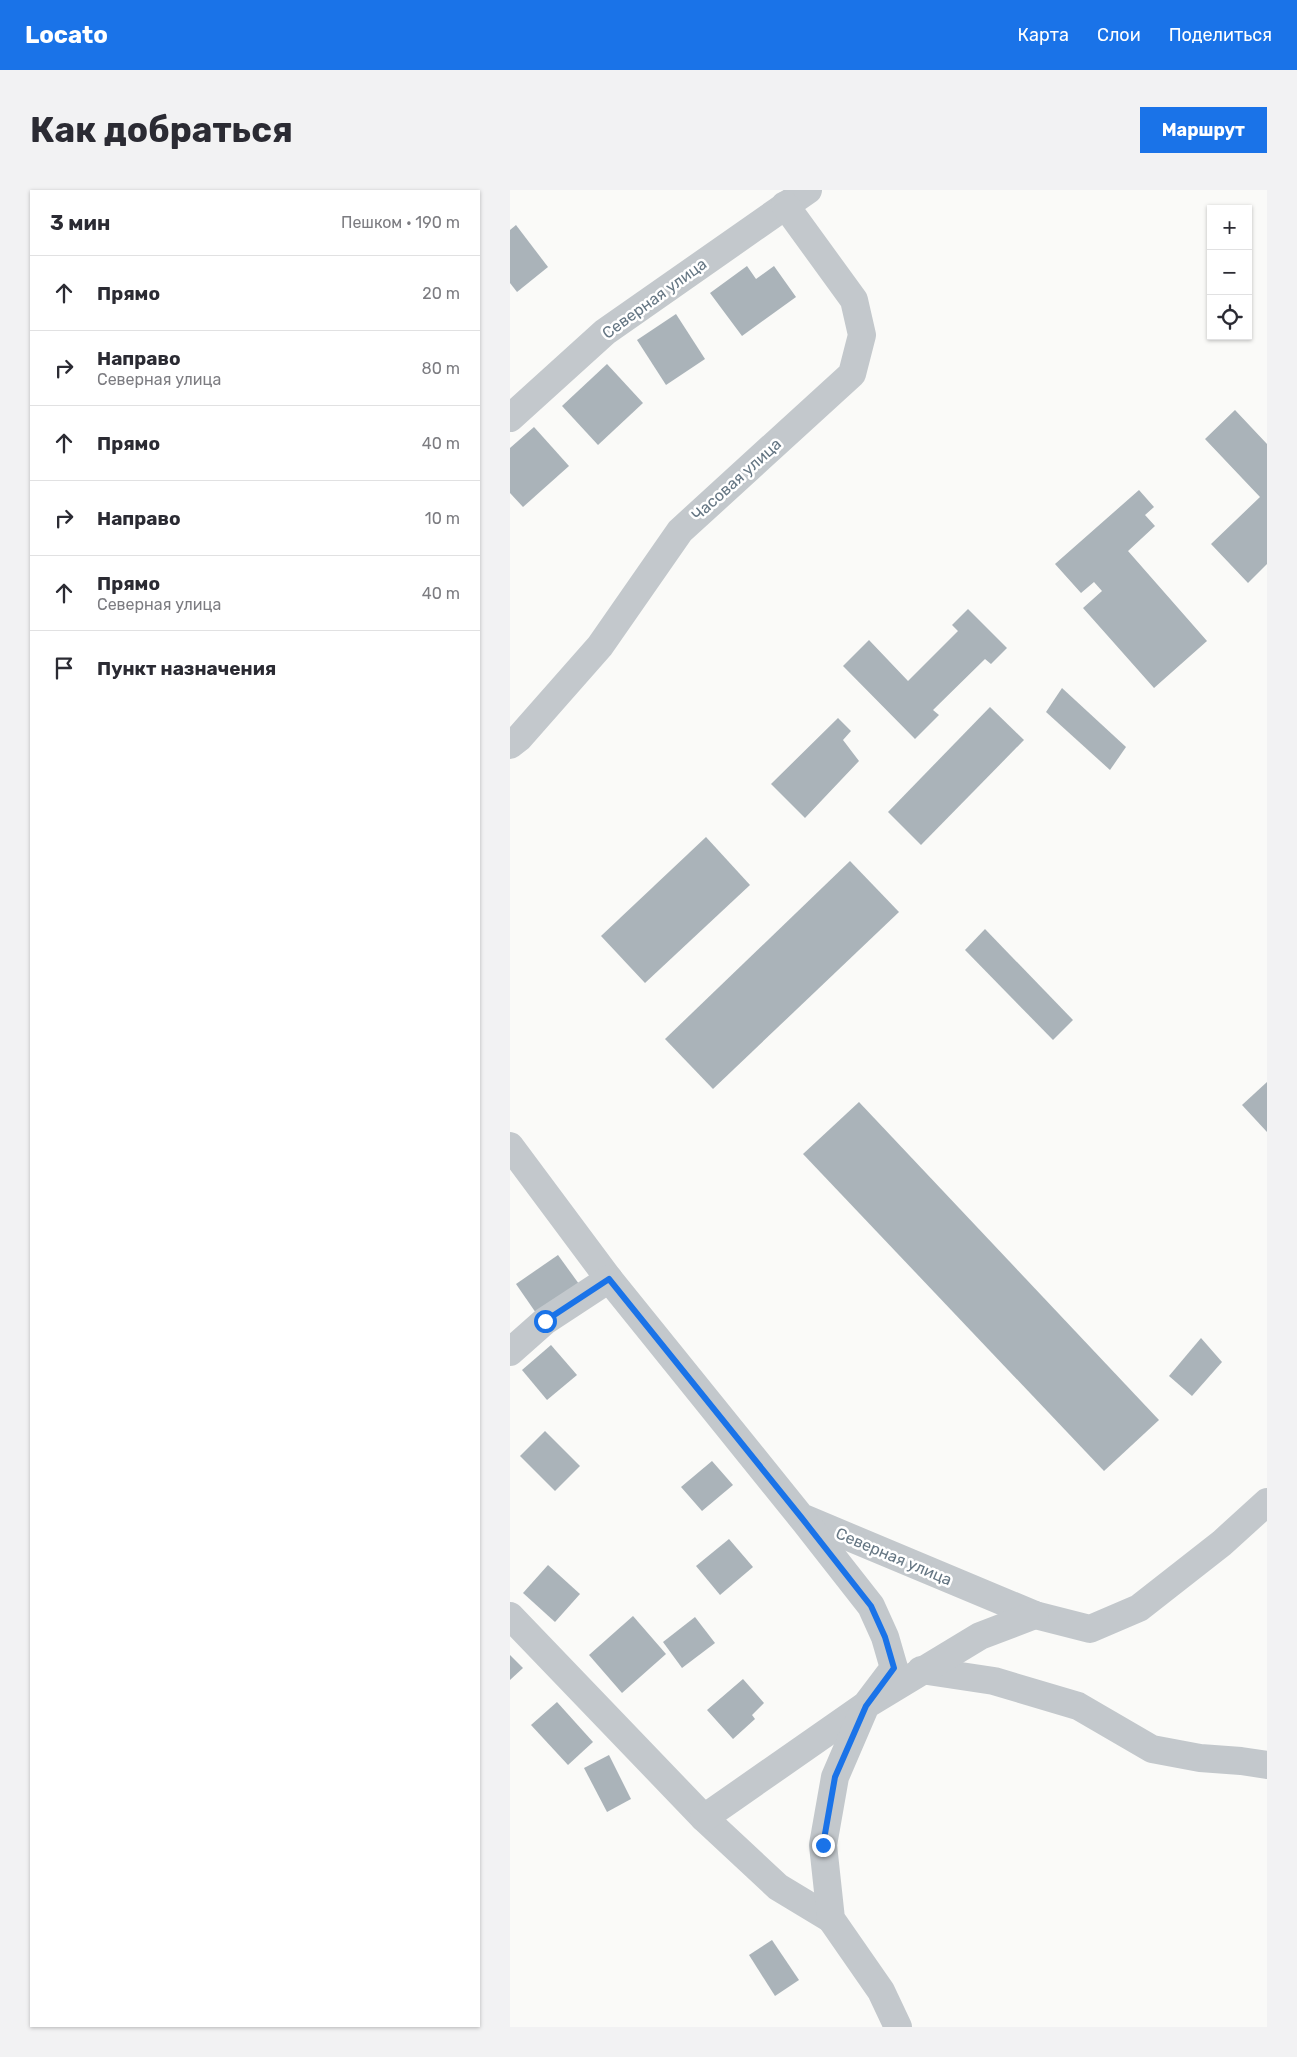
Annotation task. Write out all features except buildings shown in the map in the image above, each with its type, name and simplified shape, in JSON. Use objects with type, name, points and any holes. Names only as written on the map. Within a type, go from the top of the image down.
[{"type":"street","name":"Северная улица","points":[[510,418],[605,332],[808,190]]},
{"type":"street","name":"Часовая улица","points":[[510,744],[519,738],[600,646],[680,531],[852,374],[862,335],[854,300],[785,205]]},
{"type":"street","name":"Северная улица","points":[[510,1146],[609,1279],[801,1517],[1035,1615],[1090,1629],[1139,1608],[1222,1543],[1267,1502]]},
{"type":"street","points":[[510,1352],[545,1321],[609,1279]]},
{"type":"street","points":[[801,1517],[871,1606],[885,1637],[894,1668],[866,1706],[835,1777],[823,1845],[831,1919]]},
{"type":"street","points":[[704,1818],[921,1670],[980,1636],[1035,1615]]},
{"type":"street","points":[[510,1616],[704,1818],[778,1887],[831,1919],[881,1991],[898,2027]]},
{"type":"street","points":[[921,1670],[994,1681],[1078,1706],[1152,1749],[1200,1758],[1267,1765]]},
{"type":"route","points":[[545,1321],[609,1279],[871,1606],[885,1637],[894,1668],[866,1706],[835,1777],[823,1845]]}]
